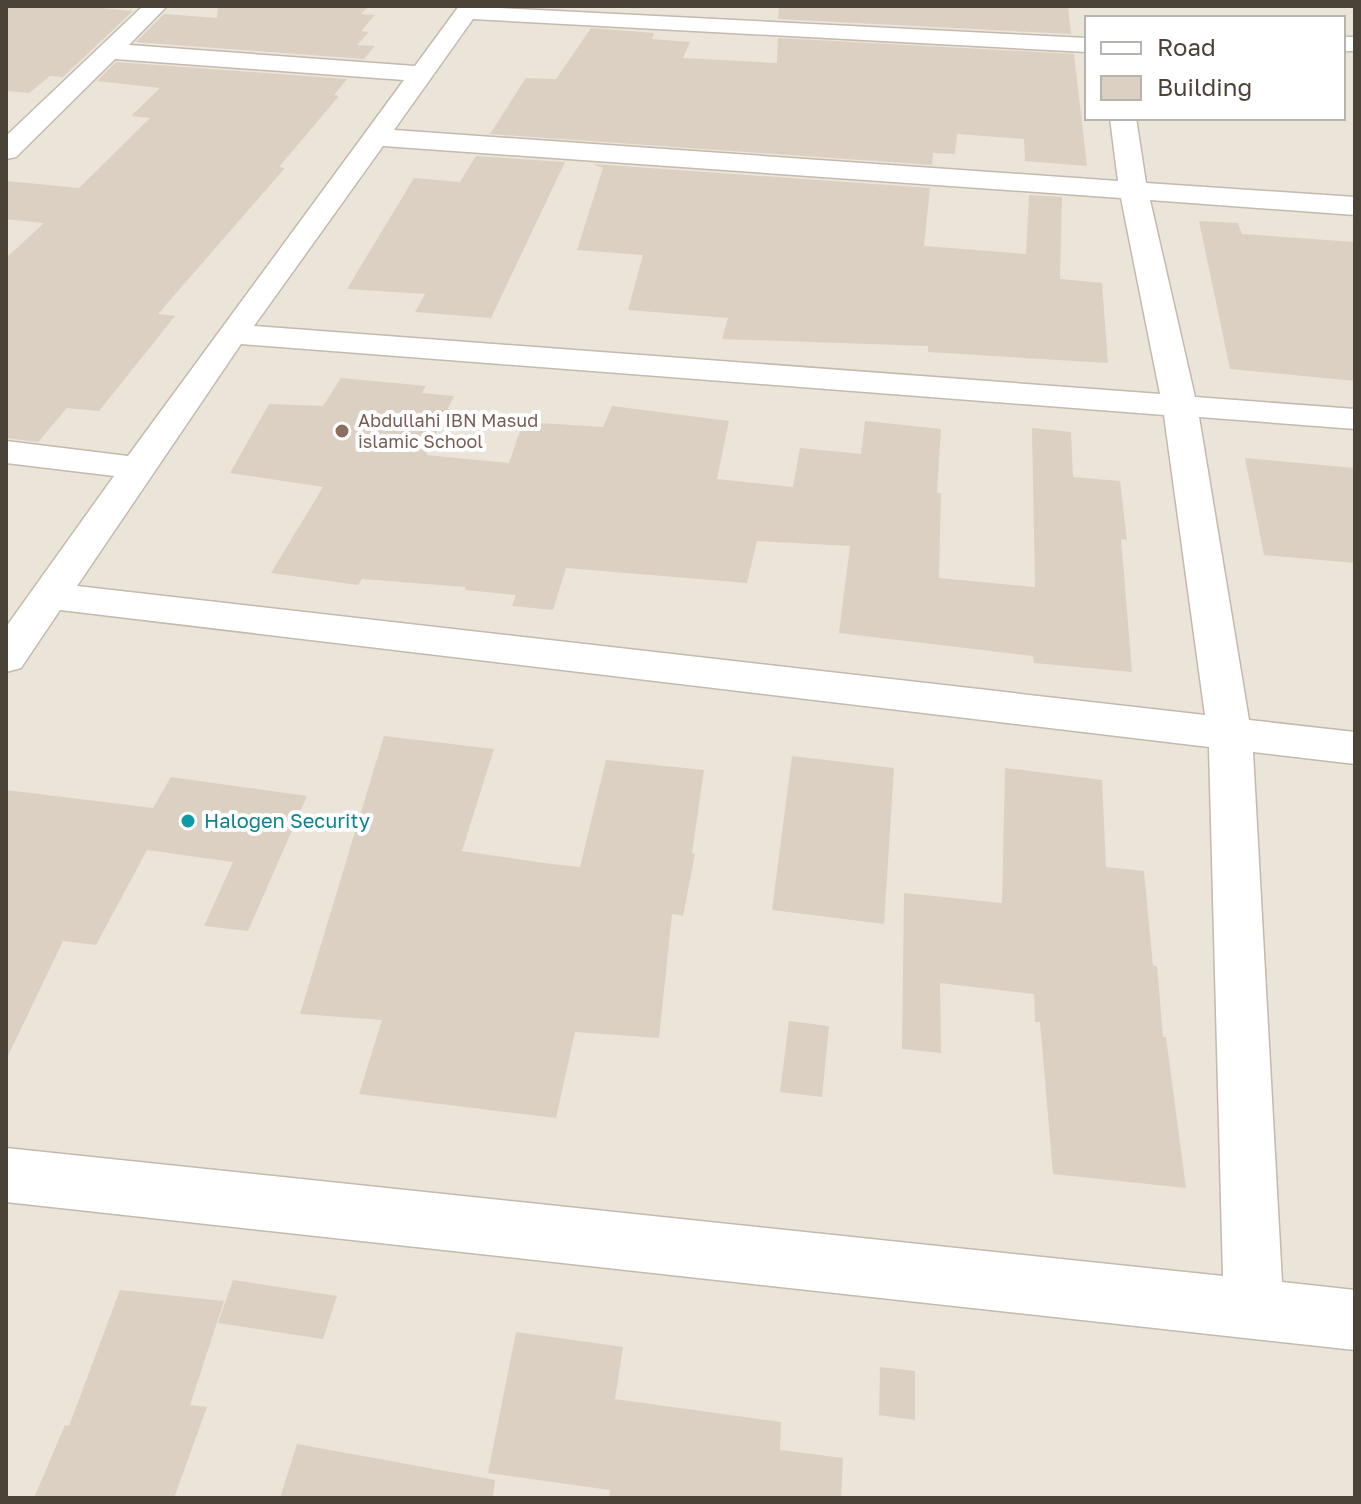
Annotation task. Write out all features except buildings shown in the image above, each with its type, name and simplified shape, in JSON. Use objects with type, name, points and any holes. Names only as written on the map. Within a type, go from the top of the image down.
[{"type":"street","points":[[6,151],[156,6]]},
{"type":"street","points":[[642,6],[772,9],[1085,30]]},
{"type":"street","points":[[6,658],[141,469],[232,334],[469,9],[769,31],[1085,45]]},
{"type":"street","points":[[110,51],[420,74]]},
{"type":"street","points":[[6,115],[40,118]]},
{"type":"street","points":[[1123,120],[1134,193],[1180,407],[1230,735],[1254,1308]]},
{"type":"street","points":[[374,137],[1134,193],[1355,206]]},
{"type":"street","points":[[232,334],[1355,419]]},
{"type":"street","points":[[6,452],[141,469]]},
{"type":"street","points":[[50,596],[1355,748]]},
{"type":"street","points":[[6,1175],[1355,1320]]},
{"type":"shaded area","points":[[6,6],[1355,6],[1355,1498],[6,1498]]},
{"type":"place","name":"Abdullahi IBN Masud islamic School","points":[[342,431]]},
{"type":"place","name":"Halogen Security","points":[[188,821]]}]
